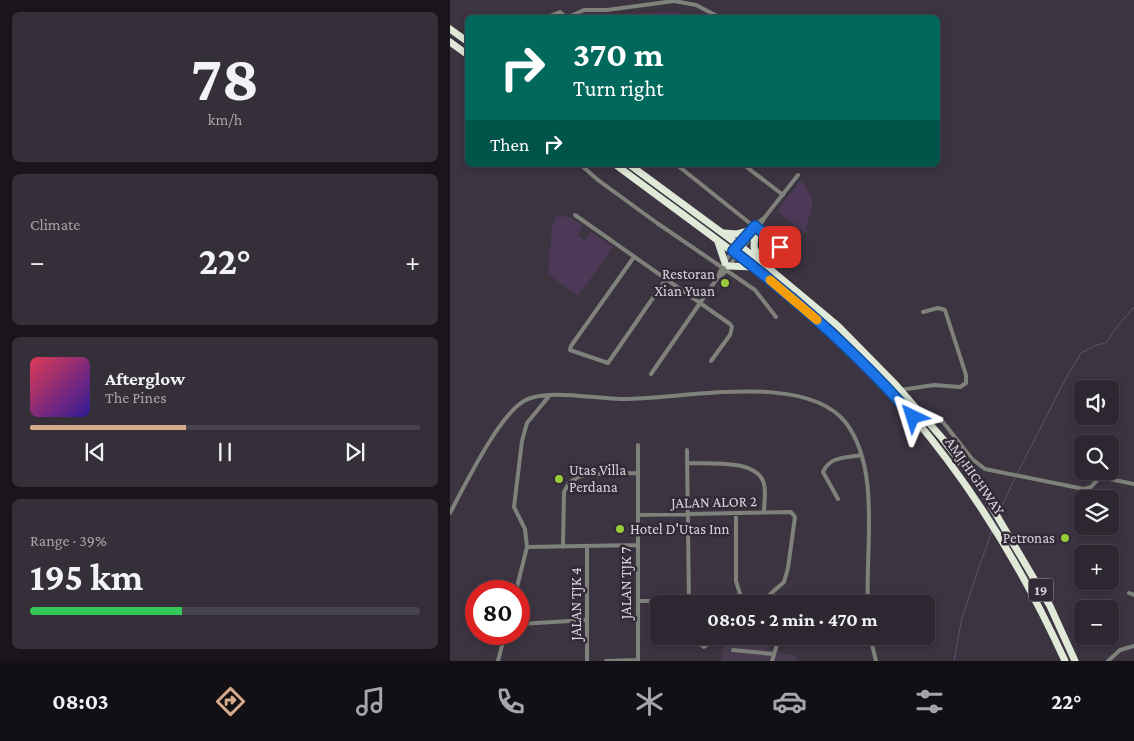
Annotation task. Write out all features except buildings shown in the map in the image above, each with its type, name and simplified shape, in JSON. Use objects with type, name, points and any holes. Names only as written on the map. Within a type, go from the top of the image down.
[{"type":"highway","points":[[450,29],[465,40]]},
{"type":"highway","points":[[450,42],[465,53]]},
{"type":"highway","name":"AMJ HIGHWAY","points":[[619,167],[719,236],[741,246],[759,260],[838,326],[900,390],[930,424],[980,487],[1050,606],[1075,661]]},
{"type":"highway","name":"AMJ HIGHWAY","points":[[633,167],[719,236],[736,253],[832,333],[887,386],[936,445],[987,515],[1047,620],[1065,661]]},
{"type":"highway","points":[[756,268],[741,265],[726,266],[719,236],[738,234],[755,229],[754,247],[759,260]]},
{"type":"street","points":[[573,15],[584,10],[607,10],[674,1],[696,5],[715,15]]},
{"type":"street","points":[[583,167],[598,180],[658,223],[726,266],[755,290],[776,317]]},
{"type":"street","points":[[680,167],[755,229],[792,256],[795,256]]},
{"type":"street","points":[[746,167],[783,195]]},
{"type":"street","points":[[651,374],[726,266],[798,176]]},
{"type":"street","points":[[575,215],[730,324],[732,327],[730,334],[710,362]]},
{"type":"street","points":[[634,257],[570,350],[608,363],[666,280]]},
{"type":"street","points":[[900,390],[934,386],[960,386],[966,383],[967,380],[945,310],[938,308],[923,312]]},
{"type":"street","points":[[450,513],[494,435],[507,416],[518,404],[533,397],[550,395],[616,400],[751,391],[790,395],[818,403],[840,416],[851,431],[861,455],[865,470],[869,505],[868,595]]},
{"type":"street","points":[[519,580],[527,547],[525,528],[514,507],[522,441],[527,423],[550,395]]},
{"type":"street","points":[[930,424],[936,420],[943,422],[972,459],[980,466],[1022,477],[1084,489],[1091,486],[1100,477],[1134,484]]},
{"type":"street","name":"JALAN TJK 7","points":[[638,445],[638,660]]},
{"type":"street","points":[[687,450],[689,595]]},
{"type":"street","points":[[838,499],[823,472],[827,464],[832,460],[861,455]]},
{"type":"street","points":[[687,463],[740,466],[757,472],[764,482],[764,512]]},
{"type":"street","points":[[563,547],[564,492],[570,484],[578,477],[589,474],[638,473]]},
{"type":"street","name":"JALAN ALOR 2","points":[[638,515],[792,512],[795,517],[784,582],[769,595]]},
{"type":"street","points":[[736,513],[736,581],[741,595]]},
{"type":"street","points":[[527,547],[638,545]]},
{"type":"street","name":"JALAN TJK 4","points":[[587,546],[587,661]]},
{"type":"street","points":[[638,602],[650,602]]},
{"type":"street","points":[[530,623],[587,620]]},
{"type":"street","points":[[498,661],[502,645]]},
{"type":"street","points":[[772,661],[776,645]]},
{"type":"street","points":[[872,645],[876,661]]},
{"type":"street","points":[[1108,660],[1120,650],[1134,646]]},
{"type":"street","points":[[733,650],[773,654]]},
{"type":"street","points":[[606,661],[638,660]]},
{"type":"shaded area","points":[[681,12],[679,15],[613,14]]},
{"type":"shaded area","points":[[803,181],[813,202],[805,233],[777,211],[799,182]]},
{"type":"shaded area","points":[[556,217],[571,218],[583,226],[577,235],[585,240],[591,232],[613,247],[578,296],[548,274],[552,226]]},
{"type":"shaded area","points":[[724,645],[774,645],[765,649],[796,656],[797,661],[721,661]]},
{"type":"waterway","points":[[1017,474],[1066,378],[1081,353],[1106,343],[1134,307]]},
{"type":"waterway","points":[[999,512],[1015,478]]},
{"type":"waterway","points":[[954,661],[962,617],[992,530]]},
{"type":"slow traffic","points":[[770,280],[817,320]]},
{"type":"place","name":"Restoran Xian Yuan","points":[[725,283]]},
{"type":"place","name":"Utas Villa Perdana","points":[[559,479]]},
{"type":"place","name":"Hotel D'Utas Inn","points":[[620,529]]},
{"type":"place","name":"Petronas","points":[[1065,538]]},
{"type":"route","points":[[780,247],[755,226],[733,251],[756,268],[862,360],[913,417]]}]
